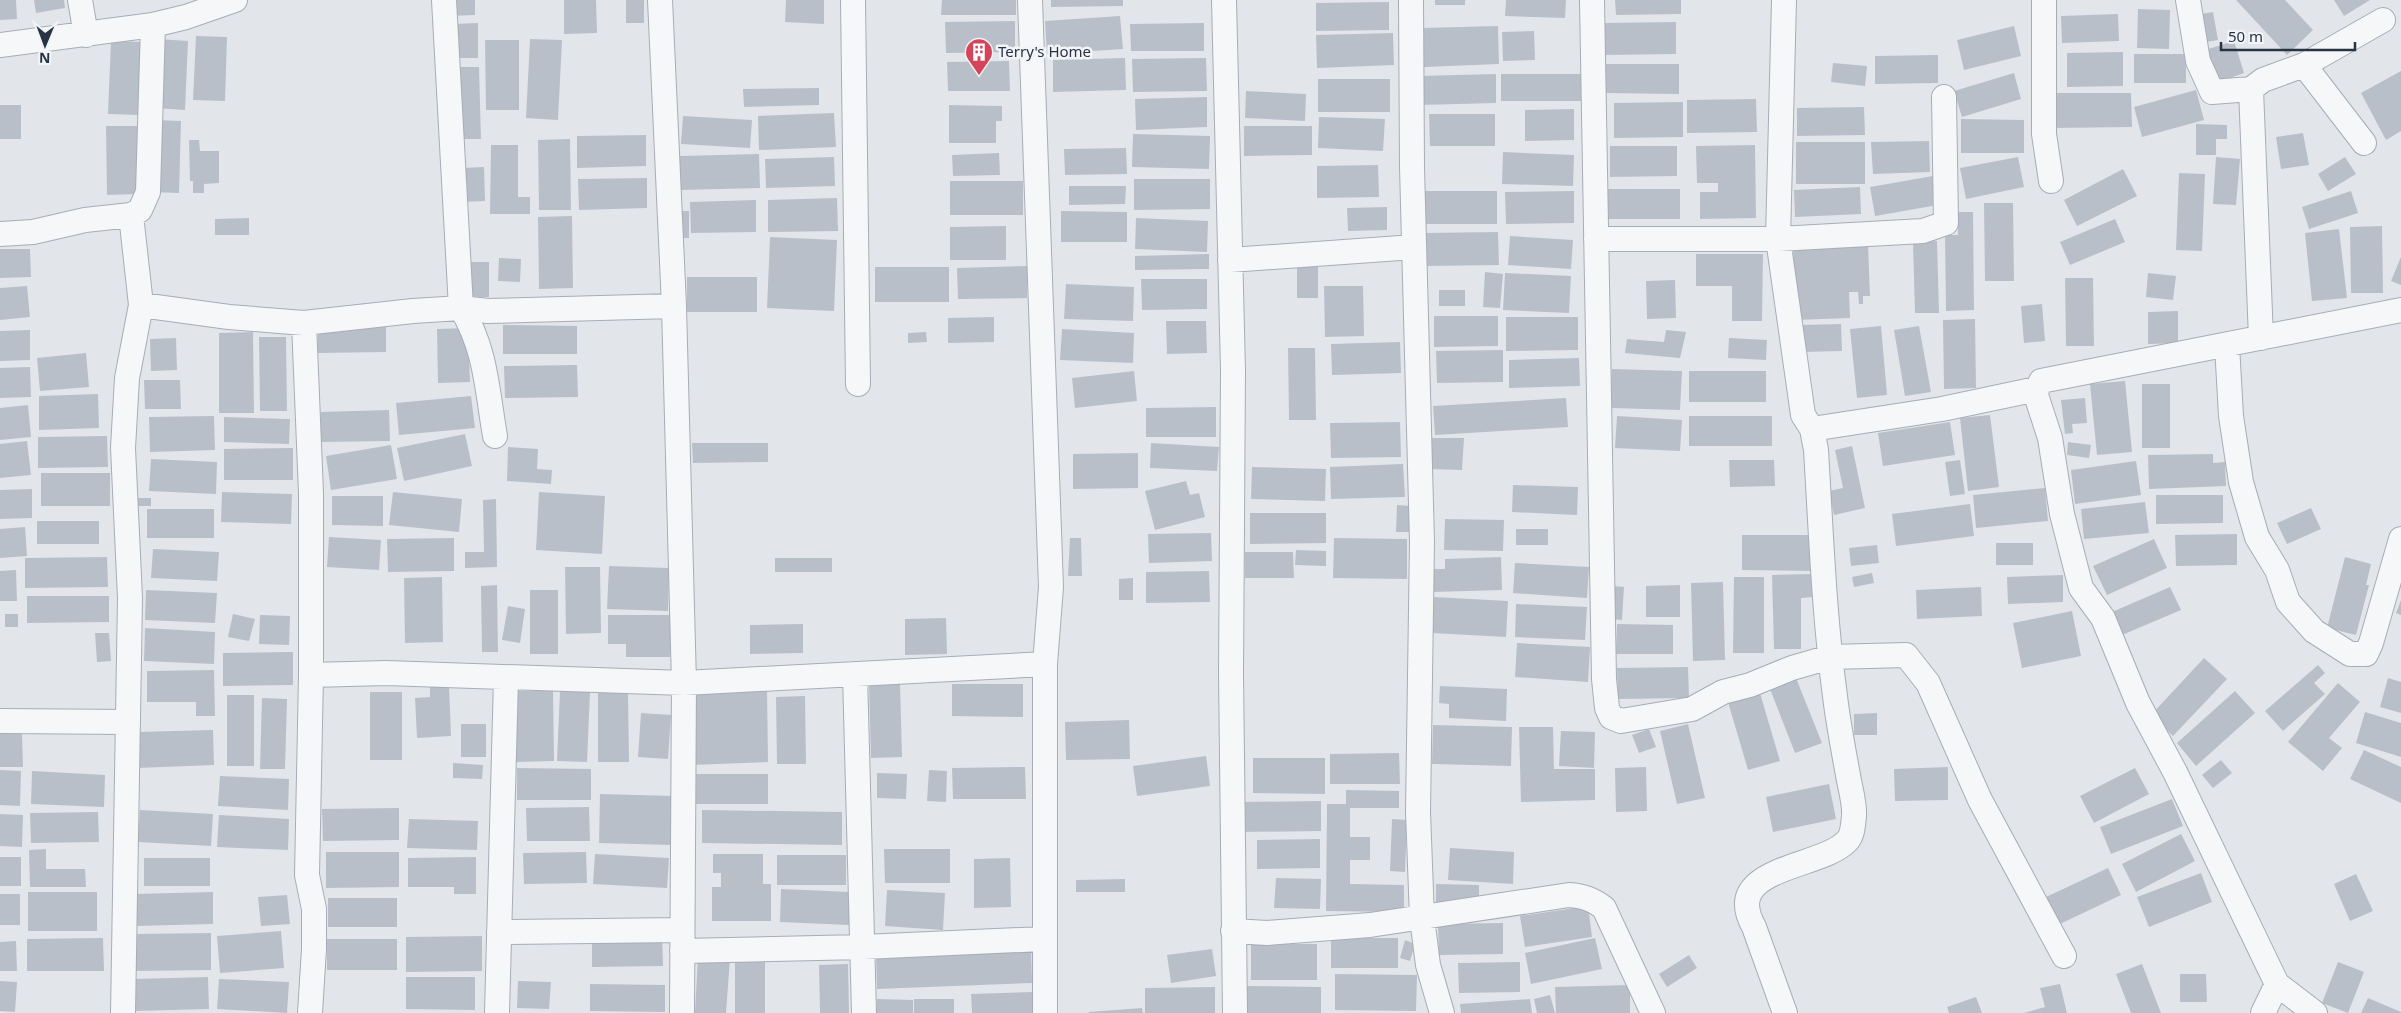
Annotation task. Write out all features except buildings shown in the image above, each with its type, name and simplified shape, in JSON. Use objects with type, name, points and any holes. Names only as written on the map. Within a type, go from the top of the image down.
[{"type":"street","points":[[80,0],[86,35]]},
{"type":"street","points":[[0,46],[153,25],[186,18],[235,0]]},
{"type":"street","points":[[444,0],[461,308],[474,329],[481,350],[495,436]]},
{"type":"street","points":[[660,0],[674,306],[684,683],[682,1013]]},
{"type":"street","points":[[853,0],[858,384]]},
{"type":"street","points":[[1030,0],[1051,586],[1045,664],[1044,1013]]},
{"type":"street","points":[[1224,0],[1234,371],[1231,663],[1235,1013]]},
{"type":"street","points":[[1411,0],[1414,247],[1422,542],[1418,812],[1422,918],[1428,965],[1442,1013]]},
{"type":"street","points":[[1592,0],[1604,679],[1607,708],[1611,717],[1621,721],[1692,709],[1723,692],[1750,685],[1792,668],[1830,657],[1906,655],[1928,683],[1980,800],[2064,956]]},
{"type":"street","points":[[1784,0],[1778,239],[1803,415],[1812,429],[1816,450],[1830,657],[1838,724],[1855,811],[1853,828],[1847,841],[1832,850],[1764,878],[1750,892],[1747,914],[1754,927],[1785,1013]]},
{"type":"street","points":[[2044,0],[2044,134],[2051,180]]},
{"type":"street","points":[[2188,0],[2198,62],[2212,92],[2251,89],[2263,80],[2304,65],[2383,20]]},
{"type":"street","points":[[0,234],[32,232],[85,220],[131,215],[140,210],[148,192],[153,25]]},
{"type":"street","points":[[2304,65],[2364,143]]},
{"type":"street","points":[[2251,89],[2261,338]]},
{"type":"street","points":[[1596,239],[1778,239],[1923,231],[1946,223],[1944,97]]},
{"type":"street","points":[[123,1013],[130,598],[123,448],[127,378],[141,305],[131,215]]},
{"type":"street","points":[[1230,260],[1414,247]]},
{"type":"street","points":[[141,305],[229,317],[304,323],[413,311],[461,308],[488,311],[674,306]]},
{"type":"street","points":[[2314,1013],[2277,984],[2175,772],[2138,703],[2103,618],[2082,588],[2062,514],[2050,438],[2036,395],[2042,381],[2401,310]]},
{"type":"street","points":[[304,323],[311,493],[311,675],[307,875],[314,909],[314,950],[310,1013]]},
{"type":"street","points":[[2227,345],[2232,416],[2241,482],[2257,537],[2276,570],[2288,602],[2314,631],[2350,654],[2366,654],[2371,643],[2401,539]]},
{"type":"street","points":[[1812,429],[1942,409],[2037,389]]},
{"type":"street","points":[[311,675],[386,673],[684,683],[1045,664]]},
{"type":"street","points":[[855,674],[864,1013]]},
{"type":"street","points":[[497,1013],[506,678]]},
{"type":"street","points":[[0,721],[128,722]]},
{"type":"street","points":[[1233,931],[1267,933],[1311,930],[1422,918],[1569,895],[1593,900],[1604,908],[1653,1013]]},
{"type":"street","points":[[499,932],[863,947],[1043,939]]},
{"type":"street","points":[[2263,1013],[2277,984]]},
{"type":"place","name":"Terry's Home","points":[[979,76]]}]
